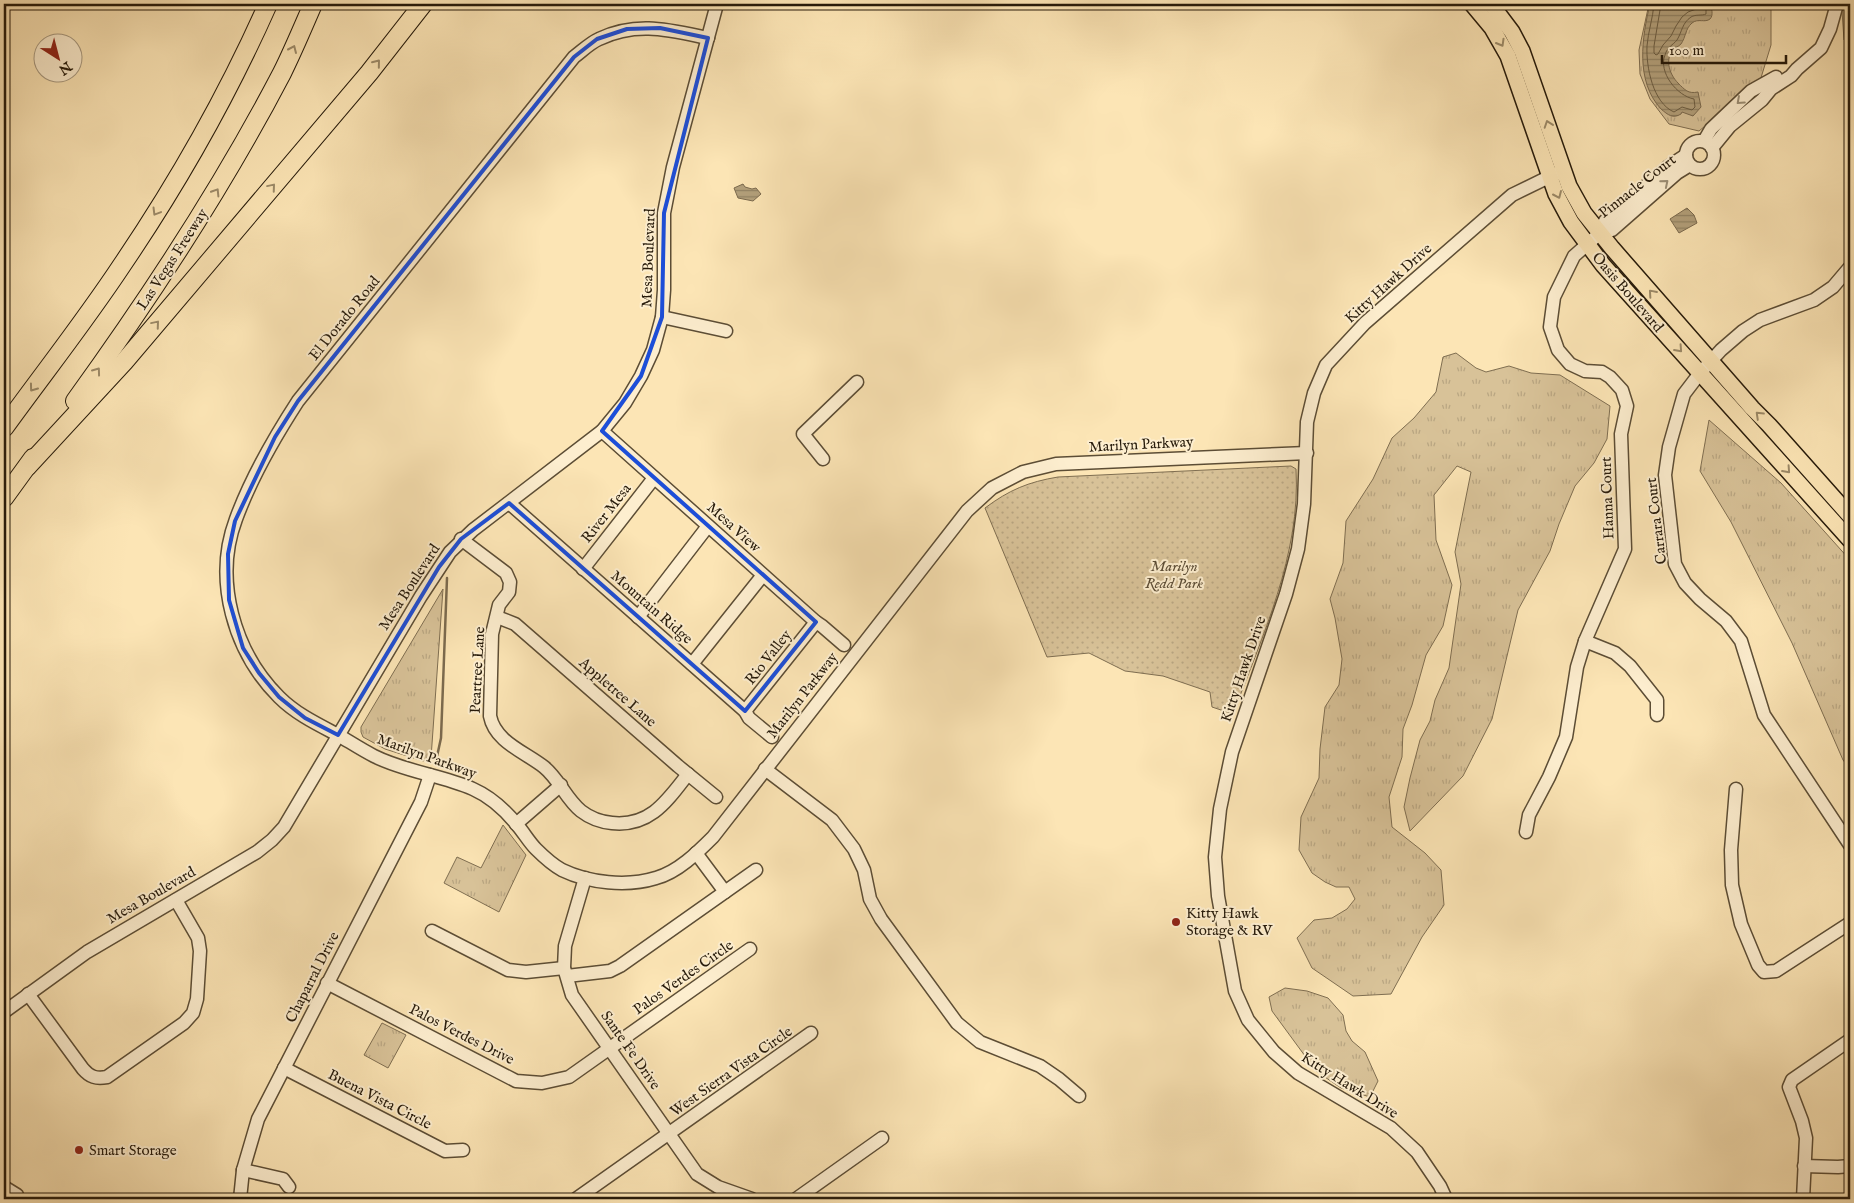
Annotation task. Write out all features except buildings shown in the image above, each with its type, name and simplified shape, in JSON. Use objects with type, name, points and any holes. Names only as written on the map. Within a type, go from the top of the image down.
[{"type":"highway","points":[[207,125],[255,4]]},
{"type":"highway","points":[[4,428],[122,266],[207,125],[268,4]]},
{"type":"highway","name":"Las Vegas Freeway","points":[[4,498],[129,327],[181,248],[230,168],[278,79],[313,4]]},
{"type":"highway","points":[[27,467],[124,362],[369,73],[423,4]]},
{"type":"main road","name":"Oasis Boulevard","points":[[1472,4],[1492,28],[1508,56],[1557,173],[1570,186],[1584,213],[1752,408],[1850,516]]},
{"type":"main road","name":"Oasis Boulevard","points":[[1492,4],[1512,32],[1522,51],[1557,173],[1556,194],[1571,222],[1603,265],[1850,540]]},
{"type":"street","name":"Mesa Boulevard","points":[[4,1012],[87,952],[257,852],[272,840],[284,827],[438,567],[461,539],[602,431],[625,403],[642,376],[653,350],[662,318],[664,213],[673,167],[717,4]]},
{"type":"street","points":[[1708,145],[1762,100],[1771,89],[1791,76],[1797,68],[1821,48],[1830,30],[1838,4]]},
{"type":"street","name":"El Dorado Road","points":[[338,735],[306,718],[279,697],[259,673],[244,648],[234,623],[229,600],[228,554],[235,521],[274,437],[298,402],[574,57],[597,39],[627,29],[660,28],[708,38]]},
{"type":"street","points":[[1695,141],[1708,145],[1713,155],[1710,164],[1701,168],[1688,160],[1686,151],[1695,141]]},
{"type":"street","name":"Pinnacle Court","points":[[1600,233],[1612,230],[1677,173],[1688,160]]},
{"type":"street","name":"Kitty Hawk Drive","points":[[1446,1199],[1418,1152],[1391,1128],[1298,1074],[1274,1052],[1248,1020],[1235,991],[1218,896],[1215,857],[1220,808],[1232,752],[1286,594],[1298,550],[1304,504],[1307,422],[1314,393],[1326,365],[1365,323],[1512,195],[1557,173]]},
{"type":"street","name":"Hanna Court","points":[[1526,832],[1529,815],[1549,777],[1566,737],[1577,668],[1585,641],[1625,549],[1621,434],[1628,406],[1622,390],[1610,377],[1602,372],[1585,371],[1570,364],[1558,350],[1550,327],[1554,297],[1574,256],[1586,243],[1600,233]]},
{"type":"street","name":"Carrara Court","points":[[1850,267],[1832,287],[1814,300],[1760,320],[1721,350],[1700,373],[1684,394],[1669,447],[1665,475],[1675,564],[1685,583],[1700,599],[1726,621],[1741,641],[1764,715],[1850,845]]},
{"type":"street","points":[[662,318],[726,330]]},
{"type":"street","points":[[823,459],[803,434],[857,382]]},
{"type":"street","name":"Mesa View","points":[[602,431],[844,645]]},
{"type":"street","name":"Marilyn Parkway","points":[[338,735],[376,756],[410,770],[473,790],[498,804],[535,848],[561,869],[585,878],[622,883],[656,878],[679,867],[713,838],[967,511],[992,488],[1023,472],[1056,464],[1307,453]]},
{"type":"street","name":"River Mesa","points":[[584,569],[654,478]]},
{"type":"street","name":"Mountain Ridge","points":[[509,503],[772,737]]},
{"type":"street","points":[[638,617],[708,526]]},
{"type":"street","name":"Peartree Lane","points":[[461,539],[506,573],[510,582],[509,592],[499,605],[492,634],[490,716],[492,726],[506,741],[545,768],[561,785],[579,810],[592,818],[606,822],[626,825],[649,816],[667,801],[688,774]]},
{"type":"street","points":[[692,664],[763,575]]},
{"type":"street","name":"Appletree Lane","points":[[496,617],[515,624],[716,797]]},
{"type":"street","name":"Rio Valley","points":[[745,711],[816,622]]},
{"type":"street","points":[[1585,641],[1615,653],[1630,666],[1657,700],[1657,715]]},
{"type":"street","points":[[766,769],[832,820],[854,849],[864,870],[870,899],[881,919],[957,1023],[980,1042],[1040,1066],[1059,1079],[1078,1096]]},
{"type":"street","name":"Chaparral Drive","points":[[240,1199],[244,1170],[258,1119],[420,802],[430,775]]},
{"type":"street","points":[[516,824],[561,785]]},
{"type":"street","points":[[1736,789],[1731,850],[1732,886],[1741,924],[1758,965],[1764,972],[1776,971],[1850,923]]},
{"type":"street","points":[[696,854],[725,892]]},
{"type":"street","points":[[432,931],[508,970],[566,972],[610,970],[620,966],[756,870]]},
{"type":"street","name":"Sante Fe Drive","points":[[585,878],[565,946],[566,972],[572,994],[697,1174],[718,1187],[752,1199]]},
{"type":"street","points":[[28,994],[89,1076],[107,1077],[184,1023],[193,1013],[197,1000],[200,951],[198,938],[176,900]]},
{"type":"street","name":"Palos Verdes Circle","points":[[610,1048],[750,949]]},
{"type":"street","name":"Palos Verdes Drive","points":[[327,983],[516,1081],[542,1083],[569,1076],[610,1048]]},
{"type":"street","name":"West Sierra Vista Circle","points":[[580,1198],[811,1034]]},
{"type":"street","points":[[1803,1199],[1806,1138],[1802,1121],[1789,1087],[1792,1080],[1850,1040]]},
{"type":"street","name":"Buena Vista Circle","points":[[284,1068],[445,1151],[463,1150]]},
{"type":"street","points":[[796,1199],[882,1138]]},
{"type":"street","points":[[1804,1166],[1850,1166]]},
{"type":"street","points":[[244,1170],[283,1179],[289,1188]]},
{"type":"street","points":[[4,1187],[18,1195]]},
{"type":"highlighted area","points":[[660,28],[708,38],[664,213],[662,317],[641,376],[602,431],[816,622],[745,711],[509,503],[461,539],[439,567],[338,735],[305,718],[279,697],[259,673],[243,648],[229,600],[228,554],[235,521],[275,437],[298,401],[574,57],[597,39],[627,29]]},
{"type":"green space","points":[[1649,4],[1771,4],[1771,45],[1760,81],[1699,131],[1669,124],[1650,99],[1640,74],[1639,50]]},
{"type":"green space","points":[[1844,4],[1850,4],[1850,39],[1844,40],[1842,11]]},
{"type":"green space","points":[[1456,353],[1476,368],[1486,372],[1509,366],[1531,373],[1560,375],[1610,406],[1607,439],[1594,463],[1575,486],[1550,551],[1518,610],[1492,719],[1463,776],[1410,831],[1404,807],[1410,778],[1420,740],[1430,721],[1435,700],[1449,668],[1461,584],[1455,552],[1471,472],[1457,466],[1434,495],[1436,540],[1452,585],[1443,626],[1426,655],[1403,729],[1402,757],[1389,797],[1392,827],[1425,853],[1441,870],[1444,905],[1422,937],[1391,994],[1353,996],[1312,968],[1297,938],[1314,920],[1332,918],[1347,909],[1355,899],[1349,887],[1336,887],[1312,873],[1299,850],[1301,817],[1319,778],[1325,707],[1339,685],[1342,659],[1330,599],[1343,563],[1346,521],[1373,479],[1392,438],[1414,418],[1436,392],[1443,357]]},
{"type":"green space","points":[[1709,420],[1781,483],[1850,560],[1850,769],[1843,760],[1792,643],[1731,522],[1700,471]]},
{"type":"green space","name":"Marilyn Redd Park","points":[[1291,466],[1296,469],[1296,501],[1286,564],[1267,625],[1233,714],[1212,707],[1210,692],[1163,676],[1125,671],[1089,653],[1047,657],[985,508],[1002,496],[1019,488],[1037,481],[1058,477]]},
{"type":"green space","points":[[443,589],[431,758],[423,761],[385,749],[363,737],[361,727]]},
{"type":"green space","points":[[503,825],[526,855],[499,912],[444,883],[457,857],[481,868]]},
{"type":"green space","points":[[1285,988],[1307,991],[1328,998],[1343,1015],[1346,1031],[1352,1041],[1365,1052],[1378,1081],[1370,1097],[1341,1088],[1316,1071],[1272,1011],[1269,997]]},
{"type":"green space","points":[[382,1023],[406,1035],[388,1068],[364,1055]]},
{"type":"water","points":[[1650,4],[1711,4],[1712,14],[1710,19],[1692,23],[1681,44],[1672,51],[1669,59],[1671,72],[1678,83],[1687,91],[1698,92],[1701,107],[1693,116],[1682,112],[1675,116],[1666,113],[1653,98],[1647,85],[1644,72],[1643,44]]},
{"type":"water","points":[[743,184],[745,187],[756,188],[761,194],[753,201],[738,198],[734,188]]},
{"type":"water","points":[[1687,208],[1694,215],[1697,223],[1679,233],[1670,219]]},
{"type":"waterway","points":[[436,761],[441,738],[447,578]]},
{"type":"place","name":"Kitty Hawk Storage & RV","points":[[1176,922]]},
{"type":"place","name":"Smart Storage","points":[[79,1150]]}]
